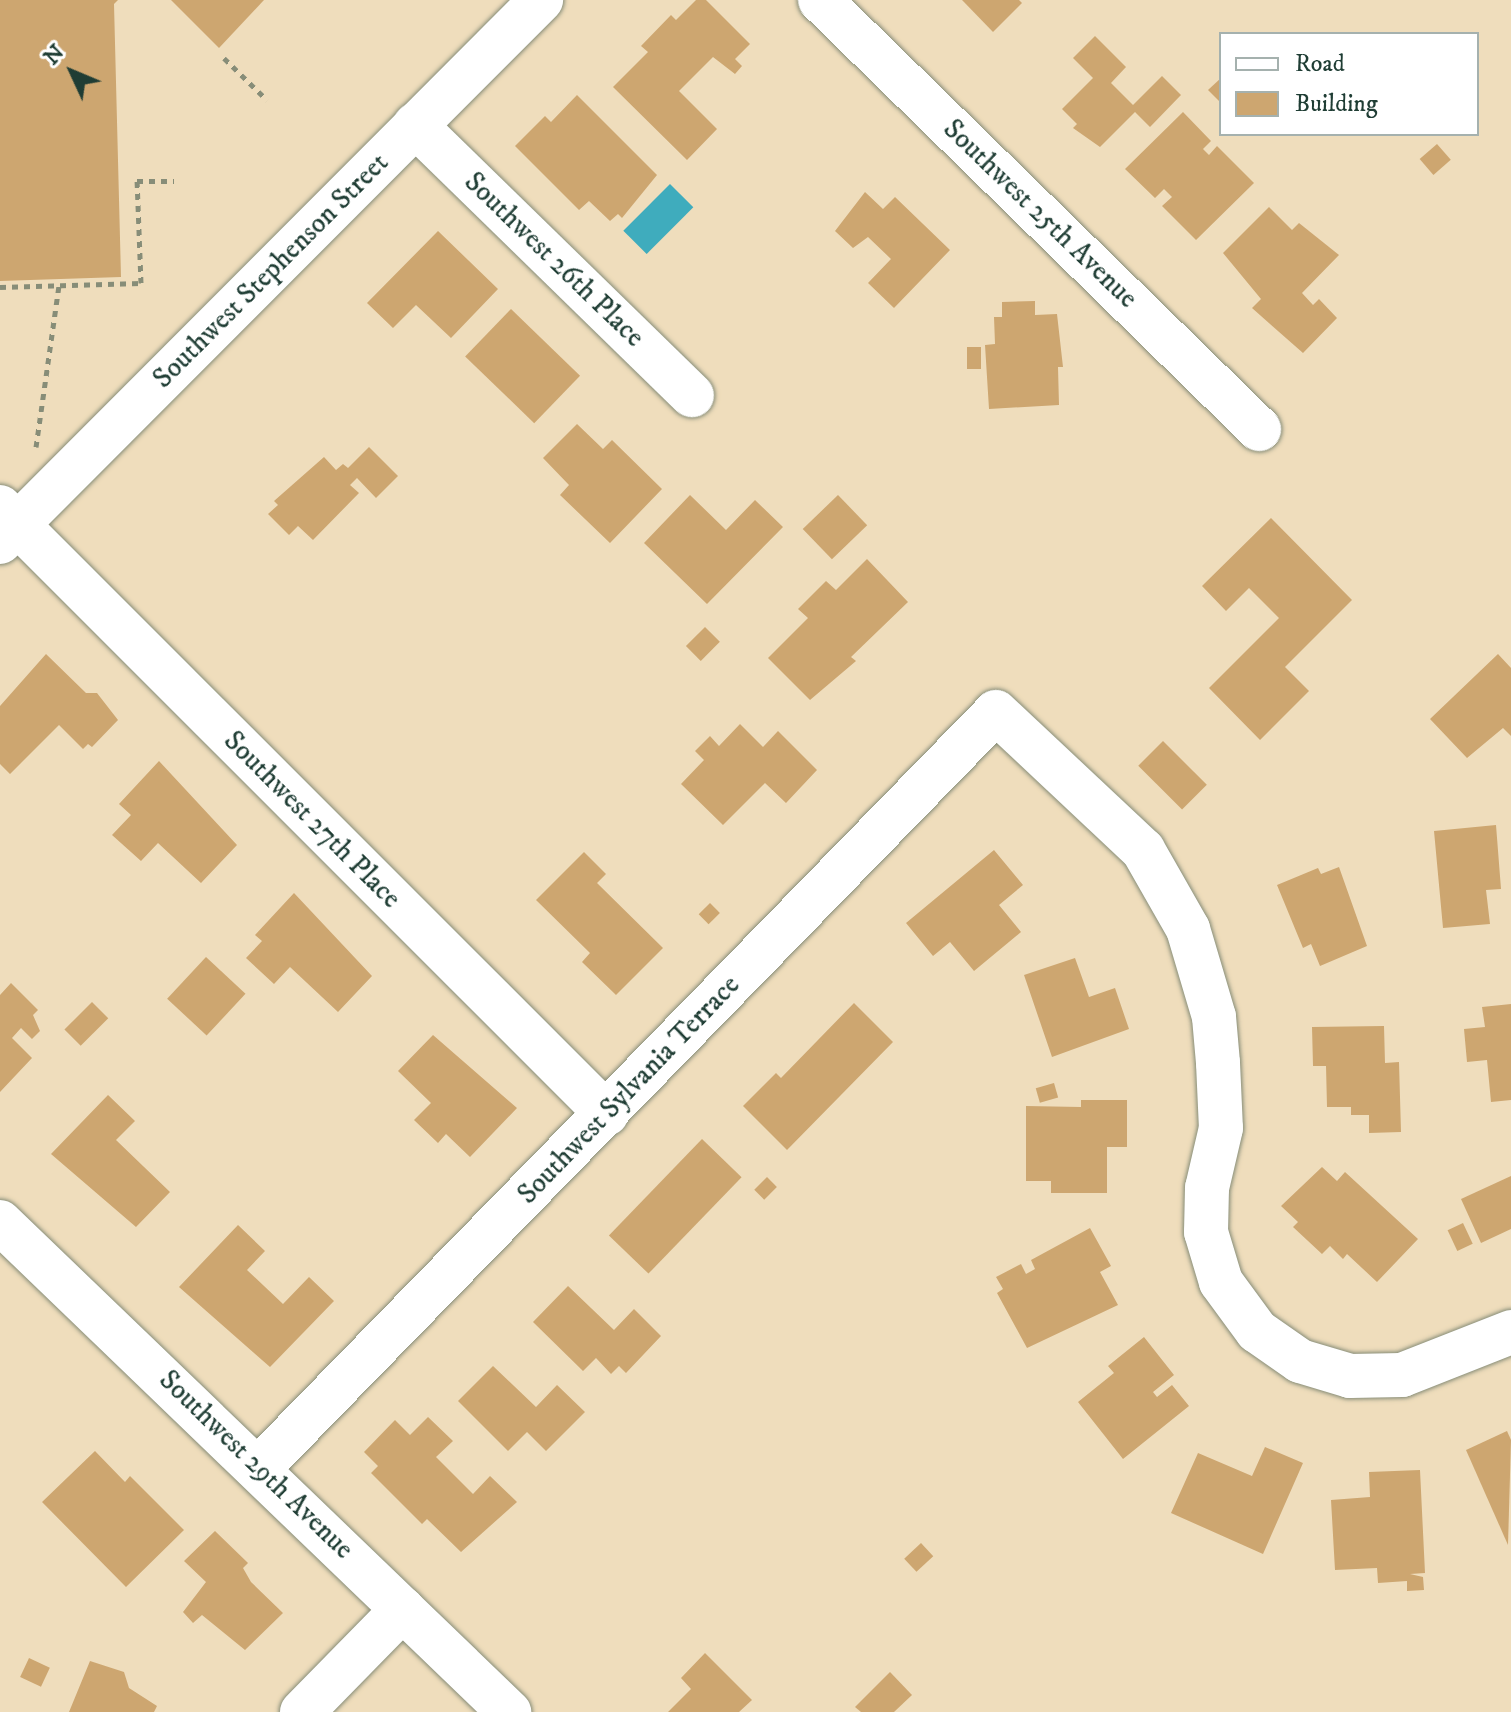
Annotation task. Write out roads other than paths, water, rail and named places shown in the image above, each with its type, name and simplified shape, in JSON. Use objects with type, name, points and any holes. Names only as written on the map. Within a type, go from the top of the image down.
[{"type":"street","name":"Southwest Stephenson Street","points":[[6,524],[541,0]]},
{"type":"street","name":"Southwest 25th Avenue","points":[[820,0],[1259,429]]},
{"type":"street","name":"Southwest 26th Place","points":[[415,125],[692,395]]},
{"type":"street","name":"Southwest 27th Place","points":[[6,524],[607,1114]]},
{"type":"street","name":"Southwest Sylvania Terrace","points":[[260,1467],[996,712],[1143,850],[1188,929],[1214,1017],[1218,1063],[1221,1128],[1207,1188],[1206,1232],[1221,1282],[1257,1331],[1300,1361],[1350,1376],[1402,1375],[1511,1332]]},
{"type":"street","name":"Southwest 29th Avenue","points":[[0,1222],[260,1467],[509,1712]]},
{"type":"street","points":[[302,1712],[403,1609]]},
{"type":"water","points":[[670,184],[693,207],[647,254],[623,231]]}]
